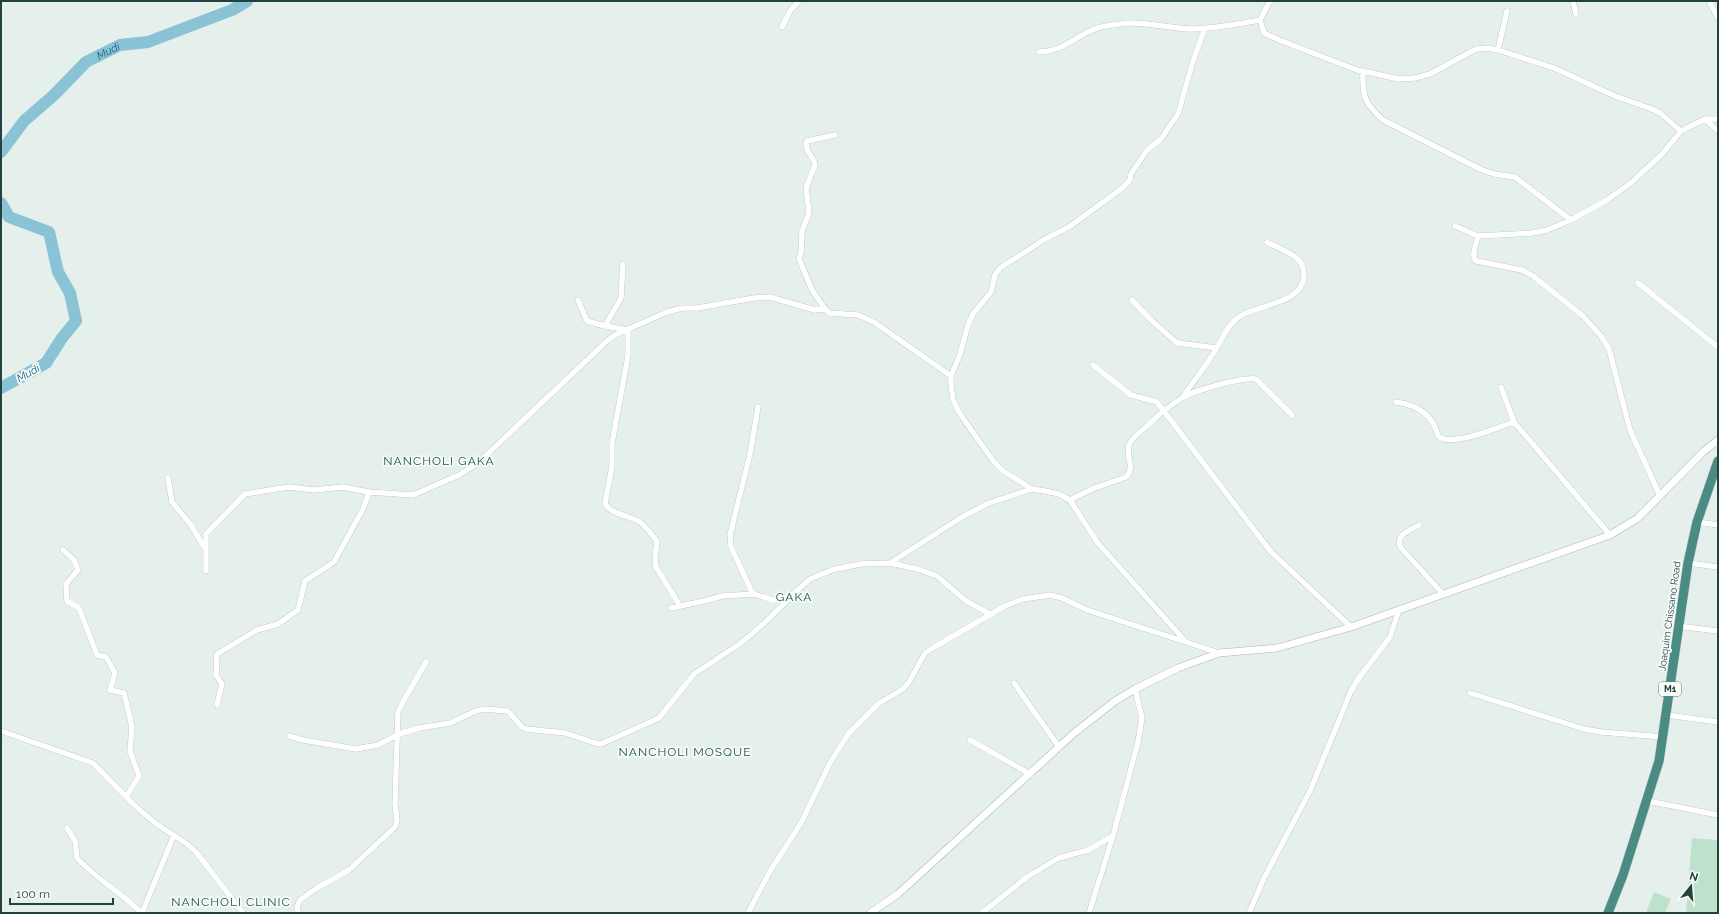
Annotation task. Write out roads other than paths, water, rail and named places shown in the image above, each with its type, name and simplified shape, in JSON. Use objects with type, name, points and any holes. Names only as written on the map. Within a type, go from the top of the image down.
[{"type":"highway","name":"Joaquim Chissano Road","points":[[1608,913],[1623,875],[1648,801],[1659,761],[1664,737],[1678,626],[1688,564],[1697,522],[1718,461]]},
{"type":"street","points":[[782,27],[790,11],[798,1]]},
{"type":"street","points":[[1270,1],[1260,20],[1264,33],[1363,72],[1399,79],[1415,78],[1430,74],[1476,49],[1487,48],[1498,50],[1554,68],[1615,96],[1652,110],[1660,114],[1681,131]]},
{"type":"street","points":[[1573,1],[1576,14]]},
{"type":"street","points":[[1709,1],[1718,18]]},
{"type":"street","points":[[1498,50],[1507,11]]},
{"type":"street","points":[[1039,52],[1048,52],[1058,49],[1075,41],[1092,29],[1104,26],[1128,23],[1194,29],[1260,20]]},
{"type":"street","points":[[1186,642],[1098,542],[1070,500],[1059,494],[1032,489],[1003,471],[982,447],[960,414],[953,400],[950,376],[960,354],[968,325],[973,314],[991,292],[995,275],[1000,268],[1049,237],[1069,227],[1122,189],[1130,180],[1131,174],[1147,150],[1161,139],[1178,114],[1193,61],[1205,28]]},
{"type":"street","points":[[1363,72],[1364,98],[1371,109],[1383,120],[1480,169],[1515,177],[1571,220]]},
{"type":"street","points":[[1705,119],[1718,132]]},
{"type":"street","points":[[1455,226],[1478,236],[1533,233],[1547,230],[1571,220],[1602,203],[1632,182],[1663,153],[1681,131],[1705,119],[1718,119]]},
{"type":"street","points":[[835,135],[807,142],[806,144],[806,148],[815,162],[815,165],[806,188],[810,213],[802,231],[801,254],[799,259],[812,290],[829,313],[858,315],[874,322],[950,376]]},
{"type":"street","points":[[1478,236],[1474,255],[1476,262],[1522,270],[1533,276],[1583,316],[1601,336],[1609,349],[1630,430],[1660,496]]},
{"type":"street","points":[[1183,397],[1233,322],[1241,315],[1286,299],[1295,294],[1301,288],[1304,280],[1302,262],[1296,257],[1267,242]]},
{"type":"street","points":[[605,326],[621,298],[624,264]]},
{"type":"street","points":[[1638,283],[1718,348]]},
{"type":"street","points":[[206,571],[205,538],[207,531],[245,494],[289,487],[314,490],[343,488],[369,492],[413,495],[471,468],[534,412],[599,348],[618,334],[674,310],[770,297],[816,310],[825,309]]},
{"type":"street","points":[[578,300],[587,321],[628,330]]},
{"type":"street","points":[[1132,300],[1151,320],[1177,343],[1217,348]]},
{"type":"street","points":[[628,330],[628,356],[612,444],[612,467],[606,506],[613,511],[640,523],[657,541],[655,559],[656,567],[680,606]]},
{"type":"street","points":[[1093,365],[1131,395],[1157,402],[1271,552],[1351,627]]},
{"type":"street","points":[[1070,500],[1092,489],[1126,477],[1131,469],[1128,449],[1133,438],[1163,411],[1183,397],[1219,385],[1250,378],[1256,379],[1292,415]]},
{"type":"street","points":[[1501,387],[1514,422],[1610,535]]},
{"type":"street","points":[[1396,402],[1409,404],[1425,412],[1434,423],[1438,436],[1446,440],[1471,436],[1514,422]]},
{"type":"street","points":[[754,594],[749,587],[731,547],[730,535],[750,454],[758,406]]},
{"type":"street","points":[[870,913],[898,894],[1059,747],[1100,712],[1135,689],[1178,668],[1219,654],[1277,648],[1351,627],[1610,535],[1638,518],[1704,451],[1718,440]]},
{"type":"street","points":[[168,478],[172,502],[191,525],[205,548]]},
{"type":"street","points":[[890,563],[978,508],[1032,489]]},
{"type":"street","points":[[217,705],[222,684],[216,675],[217,654],[257,630],[278,624],[298,610],[305,580],[334,562],[363,509],[369,492]]},
{"type":"street","points":[[1697,522],[1718,525]]},
{"type":"street","points":[[1419,525],[1402,535],[1398,543],[1443,594]]},
{"type":"street","points":[[63,550],[74,560],[78,570],[66,584],[67,600],[79,608],[97,656],[106,657],[115,673],[110,690],[124,693],[132,727],[130,750],[139,776],[126,797]]},
{"type":"street","points":[[289,736],[303,740],[356,749],[387,742],[398,734],[419,728],[450,723],[476,711],[504,710],[510,712],[524,729],[566,733],[601,744],[658,718],[694,674],[741,643],[810,579],[832,570],[860,564],[890,563],[918,569],[937,576],[966,601],[990,614]]},
{"type":"street","points":[[1688,564],[1718,567]]},
{"type":"street","points":[[671,608],[722,596],[754,594],[773,600],[780,600],[792,595]]},
{"type":"street","points":[[748,913],[769,873],[801,824],[830,763],[849,733],[878,704],[903,689],[909,682],[925,653],[990,614],[1023,599],[1050,595],[1062,598],[1087,610],[1219,654]]},
{"type":"street","points":[[1249,913],[1276,855],[1310,791],[1351,691],[1358,679],[1390,637],[1399,610]]},
{"type":"street","points":[[1678,626],[1718,631]]},
{"type":"street","points":[[298,913],[297,906],[300,900],[317,888],[349,870],[395,827],[397,821],[395,804],[398,717],[400,708],[426,662]]},
{"type":"street","points":[[1014,683],[1059,747]]},
{"type":"street","points":[[1089,913],[1113,836],[1138,742],[1142,718],[1135,689]]},
{"type":"street","points":[[1470,693],[1584,729],[1601,732],[1664,737]]},
{"type":"street","points":[[1667,715],[1718,722]]},
{"type":"street","points":[[1,731],[93,763],[126,797],[155,823],[196,852],[243,913]]},
{"type":"street","points":[[970,740],[1030,774]]},
{"type":"street","points":[[1648,801],[1718,815]]},
{"type":"street","points":[[67,828],[75,841],[77,858],[105,883],[127,898],[141,913],[174,835]]},
{"type":"street","points":[[982,913],[1027,877],[1059,858],[1088,850],[1113,836]]},
{"type":"waterway","name":"Mudi","points":[[1,152],[24,121],[54,95],[86,62],[120,45],[148,42],[232,10],[247,1]]},
{"type":"waterway","name":"Mudi","points":[[1,203],[9,217],[49,232],[58,272],[70,293],[76,321],[62,338],[46,363],[1,388]]},
{"type":"district","name":"NANCHOLI GAKA","points":[[439,461]]},
{"type":"district","name":"GAKA","points":[[794,597]]},
{"type":"district","name":"NANCHOLI MOSQUE","points":[[685,752]]},
{"type":"district","name":"NANCHOLI CLINIC","points":[[231,902]]}]
